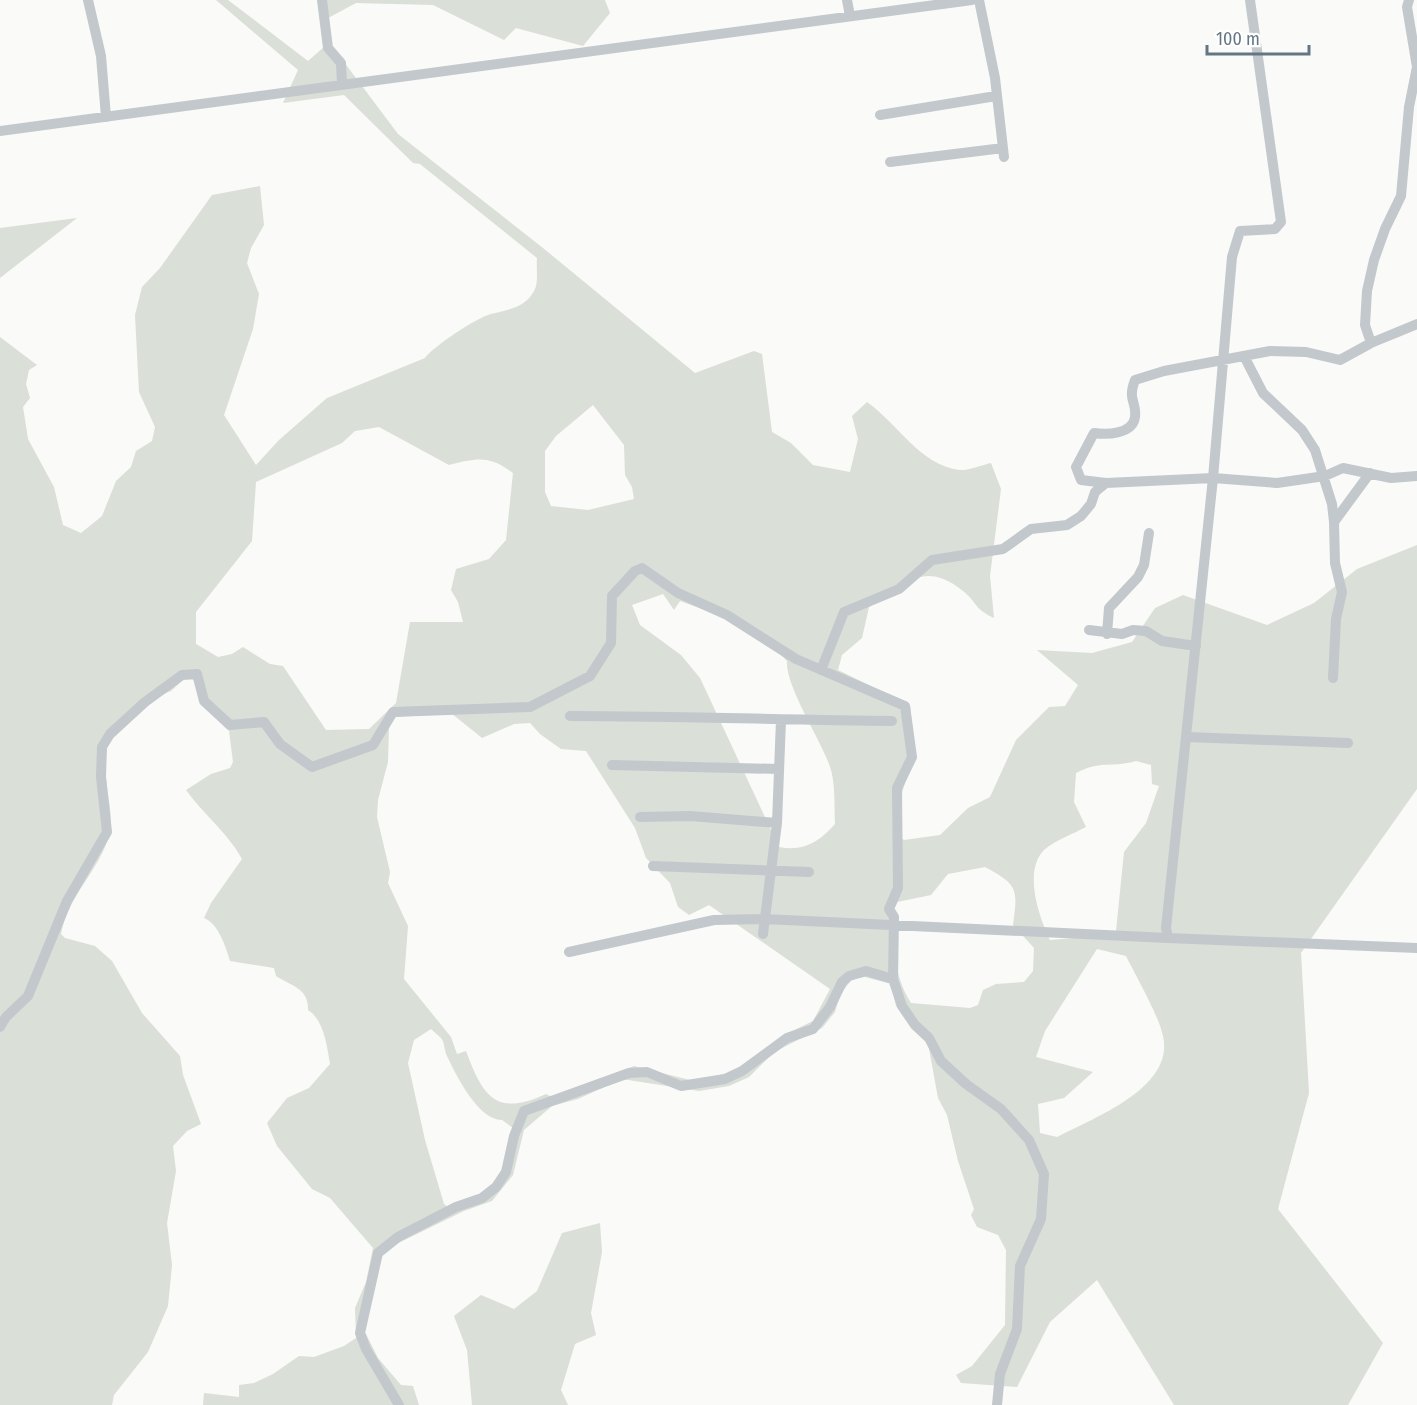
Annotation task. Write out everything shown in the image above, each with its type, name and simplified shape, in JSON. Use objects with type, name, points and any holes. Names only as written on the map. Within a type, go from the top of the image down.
[{"type":"street","points":[[88,0],[101,56],[106,117]]},
{"type":"street","points":[[322,0],[328,48],[340,63],[342,84]]},
{"type":"street","points":[[847,0],[850,16]]},
{"type":"street","points":[[0,131],[972,0]]},
{"type":"street","points":[[890,162],[1003,152],[995,78],[979,0]]},
{"type":"street","points":[[1168,938],[1166,928],[1213,478],[1222,362],[1237,235],[1245,229],[1275,229],[1281,222],[1250,0]]},
{"type":"street","points":[[1371,343],[1365,325],[1367,291],[1374,260],[1385,229],[1401,196],[1409,107],[1417,68],[1407,7],[1409,0]]},
{"type":"street","points":[[880,115],[996,96]]},
{"type":"street","points":[[1417,324],[1371,343],[1340,360],[1306,352],[1270,351],[1222,362],[1164,371],[1135,380],[1130,393],[1136,417],[1132,425],[1114,433],[1094,433],[1076,467],[1081,480],[1106,483],[1213,478],[1277,483],[1325,476],[1343,468],[1391,478],[1417,476]]},
{"type":"street","points":[[1244,356],[1263,393],[1302,430],[1315,450],[1325,476],[1332,504],[1335,563],[1342,592],[1336,619],[1333,678]]},
{"type":"street","points":[[1334,522],[1370,473]]},
{"type":"street","points":[[820,670],[844,612],[899,589],[932,560],[1003,549],[1031,530],[1067,525],[1081,516],[1091,504],[1095,492],[1106,483]]},
{"type":"street","points":[[1107,633],[1109,608],[1138,577],[1144,565],[1149,533]]},
{"type":"street","points":[[0,1026],[28,996],[66,900],[107,832],[101,777],[102,747],[110,734],[145,702],[182,675],[197,674],[204,701],[230,724],[264,722],[280,744],[312,767],[373,745],[393,712],[530,707],[590,676],[611,643],[612,596],[635,571],[642,568],[678,593],[727,615],[796,659],[905,705],[912,757],[897,788],[898,888],[890,909],[894,924],[893,979],[902,1006],[915,1025],[929,1038],[941,1061],[966,1084],[1001,1109],[1029,1140],[1044,1174],[1041,1219],[1020,1266],[1017,1329],[1000,1374],[997,1405]]},
{"type":"street","points":[[1089,630],[1122,634],[1134,630],[1146,631],[1162,642],[1196,646]]},
{"type":"street","points":[[570,716],[706,716],[781,720],[892,721]]},
{"type":"street","points":[[763,934],[777,823],[781,720]]},
{"type":"street","points":[[1187,737],[1348,743]]},
{"type":"street","points":[[612,765],[779,769]]},
{"type":"street","points":[[640,817],[690,816],[777,823]]},
{"type":"street","points":[[654,866],[809,872]]},
{"type":"street","points":[[569,952],[714,920],[764,919],[1417,948]]},
{"type":"street","points":[[399,1405],[366,1349],[360,1333],[378,1254],[398,1237],[456,1207],[482,1198],[496,1187],[506,1172],[514,1136],[524,1111],[629,1073],[647,1072],[681,1086],[725,1079],[742,1071],[787,1038],[813,1029],[830,1007],[842,982],[849,976],[866,971],[893,979]]},
{"type":"shaded area","points":[[216,0],[228,0],[308,61],[325,46],[318,0],[605,0],[610,13],[583,46],[516,28],[504,40],[433,5],[356,3],[328,18],[332,46],[398,134],[543,248],[695,373],[754,351],[762,354],[772,432],[791,443],[813,465],[850,472],[858,439],[852,416],[867,402],[920,452],[932,460],[959,470],[991,463],[1001,489],[990,576],[994,618],[983,612],[968,595],[949,582],[937,577],[925,576],[915,579],[869,607],[862,638],[842,655],[838,670],[910,705],[915,751],[901,796],[901,838],[904,840],[940,835],[968,808],[990,797],[1016,740],[1049,707],[1065,706],[1078,685],[1037,650],[1092,653],[1132,642],[1155,608],[1183,595],[1267,625],[1314,603],[1357,569],[1417,545],[1417,789],[1301,953],[1309,1093],[1278,1209],[1383,1343],[1348,1405],[1174,1405],[1097,1280],[1050,1322],[1017,1387],[961,1383],[956,1375],[972,1366],[1005,1325],[1006,1250],[998,1235],[977,1227],[971,1215],[974,1209],[958,1161],[947,1115],[938,1098],[928,1043],[896,1006],[891,984],[865,977],[852,979],[840,995],[835,1012],[822,1028],[774,1052],[749,1077],[729,1086],[699,1091],[622,1079],[578,1099],[552,1106],[524,1130],[513,1175],[492,1201],[464,1211],[388,1248],[379,1259],[364,1330],[378,1358],[401,1385],[413,1386],[419,1405],[203,1405],[204,1393],[239,1397],[239,1385],[254,1383],[273,1374],[299,1356],[314,1357],[344,1346],[356,1338],[355,1308],[366,1282],[373,1248],[330,1198],[312,1189],[277,1146],[267,1123],[287,1098],[309,1088],[330,1064],[328,1049],[318,1020],[308,1010],[306,997],[302,992],[276,976],[274,968],[230,961],[217,930],[204,918],[211,903],[242,859],[230,841],[186,790],[211,774],[230,768],[233,762],[229,731],[206,708],[193,679],[184,679],[171,691],[156,697],[107,744],[106,772],[111,821],[109,835],[99,860],[70,907],[61,934],[65,938],[95,946],[112,961],[142,1013],[180,1056],[183,1075],[201,1124],[187,1131],[173,1146],[176,1171],[167,1223],[172,1265],[168,1306],[148,1352],[114,1395],[112,1405],[0,1405],[0,337],[37,365],[29,370],[26,384],[30,398],[23,407],[28,439],[54,487],[63,525],[81,533],[102,516],[116,481],[131,467],[136,451],[152,441],[155,427],[139,392],[135,315],[142,287],[160,268],[212,195],[260,186],[264,225],[251,248],[247,263],[259,294],[253,329],[224,415],[256,465],[279,440],[327,398],[425,358],[446,340],[476,321],[521,305],[530,297],[536,284],[537,258],[420,164],[413,163],[344,95],[283,103],[298,70]],"holes":[[[593,405],[624,445],[625,475],[632,487],[634,499],[588,510],[551,506],[545,492],[545,451],[556,436]],[[379,427],[449,465],[482,460],[497,463],[513,473],[506,540],[489,559],[456,569],[451,590],[458,602],[463,622],[410,622],[396,703],[369,729],[326,730],[283,666],[270,664],[243,647],[232,654],[218,657],[196,644],[196,612],[252,541],[256,482],[342,443],[355,431]],[[663,594],[674,610],[680,601],[724,617],[775,649],[787,661],[791,684],[825,753],[831,771],[834,786],[835,824],[811,844],[796,848],[779,847],[700,678],[681,655],[640,625],[632,605]],[[451,713],[482,738],[514,724],[530,723],[540,734],[561,749],[586,751],[635,828],[646,858],[670,883],[678,907],[689,915],[709,905],[830,989],[813,1021],[784,1035],[741,1070],[694,1081],[634,1066],[552,1097],[546,1094],[529,1101],[515,1103],[503,1103],[494,1098],[479,1080],[466,1051],[457,1054],[451,1037],[404,979],[408,926],[388,883],[390,872],[377,817],[378,800],[388,762],[389,726],[395,717]],[[1136,761],[1151,765],[1152,784],[1159,786],[1146,823],[1124,852],[1116,931],[1111,935],[1050,940],[1041,919],[1035,894],[1035,870],[1038,859],[1048,846],[1086,827],[1074,802],[1076,773],[1099,765]],[[985,867],[1004,878],[1015,895],[1013,925],[1034,948],[1033,971],[1024,982],[996,984],[983,990],[978,1005],[970,1008],[911,1003],[897,969],[893,907],[897,902],[931,895],[948,874]],[[1097,949],[1126,956],[1152,1007],[1163,1036],[1163,1054],[1157,1071],[1144,1086],[1110,1110],[1057,1137],[1040,1133],[1038,1104],[1064,1098],[1093,1072],[1036,1057],[1045,1031]],[[431,1029],[441,1038],[456,1074],[476,1105],[493,1118],[502,1120],[513,1128],[502,1175],[487,1192],[449,1208],[444,1204],[425,1140],[408,1063],[414,1040]]]},
{"type":"shaded area","points":[[77,218],[0,278],[0,228]]},
{"type":"shaded area","points":[[600,1223],[602,1252],[591,1313],[596,1335],[575,1344],[561,1390],[568,1405],[472,1405],[467,1350],[454,1316],[481,1295],[514,1309],[537,1291],[562,1233]]}]
